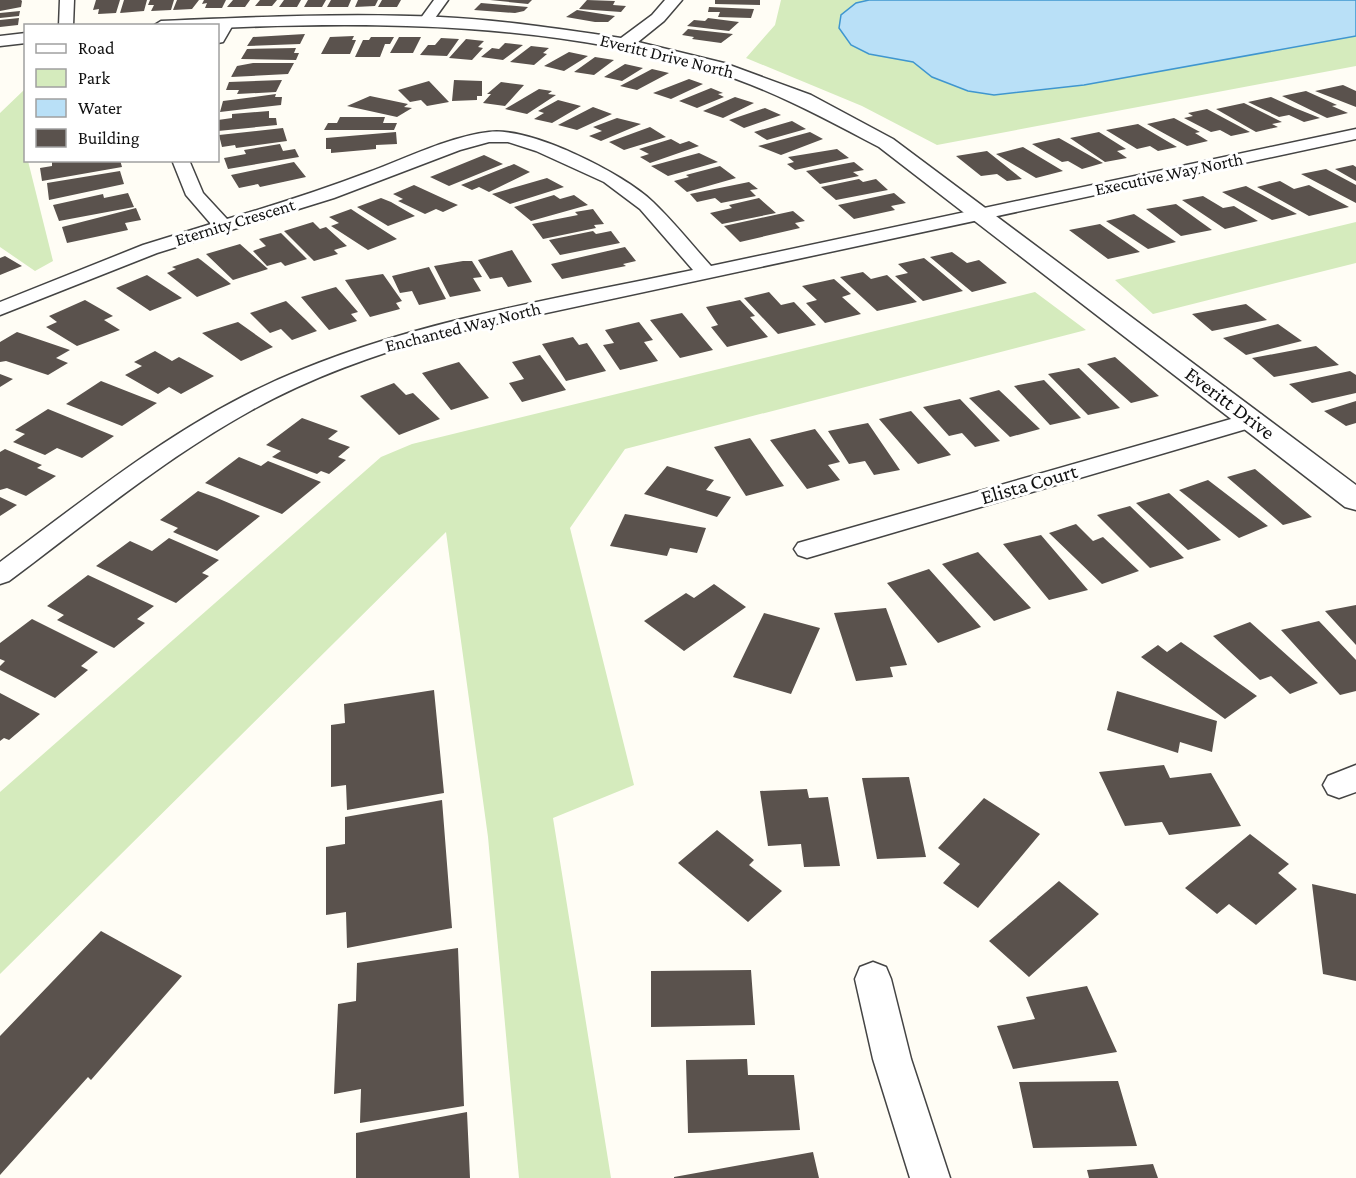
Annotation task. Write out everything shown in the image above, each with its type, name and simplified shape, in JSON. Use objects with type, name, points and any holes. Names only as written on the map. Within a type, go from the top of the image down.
[{"type":"street","points":[[66,24],[67,0]]},
{"type":"street","points":[[425,22],[441,0]]},
{"type":"street","points":[[624,44],[658,18],[674,0]]},
{"type":"street","name":"Everitt Drive North","points":[[205,24],[425,22],[530,30],[624,44],[684,57],[754,78],[828,110],[886,143],[1103,307]]},
{"type":"street","points":[[219,37],[227,23]]},
{"type":"street","points":[[0,41],[24,38]]},
{"type":"street","name":"Eternity Crescent","points":[[0,309],[98,268],[222,225],[328,194],[466,133],[518,139],[561,154],[610,178],[646,205],[705,271]]},
{"type":"street","name":"Executive Way North","points":[[981,214],[1356,134]]},
{"type":"street","points":[[181,162],[195,195],[222,225]]},
{"type":"street","name":"Enchanted Way North","points":[[0,575],[193,435],[245,405],[351,356],[435,331],[705,271],[981,214]]},
{"type":"street","name":"Everitt Drive","points":[[1103,307],[1356,500]]},
{"type":"street","name":"Elista Court","points":[[807,549],[1252,420]]},
{"type":"street","points":[[873,979],[892,1059],[930,1178]]},
{"type":"green space","points":[[781,0],[1356,0],[1356,66],[937,145],[862,106],[746,58],[775,25]]},
{"type":"green space","points":[[24,90],[24,162],[28,162],[53,261],[35,271],[0,247],[0,113]]},
{"type":"green space","points":[[1356,222],[1356,263],[1153,314],[1115,280]]},
{"type":"green space","points":[[1035,292],[1086,330],[625,449],[570,528],[634,785],[553,818],[611,1178],[519,1178],[488,837],[446,532],[0,974],[0,792],[381,457],[412,444]]},
{"type":"water","points":[[869,0],[1356,0],[1356,36],[1084,85],[994,95],[968,91],[932,77],[913,62],[869,54],[851,45],[839,28],[841,15],[856,3]]},
{"type":"building","points":[[0,0],[21,0],[21,7],[0,11]]},
{"type":"building","points":[[96,0],[120,0],[116,13],[98,14],[99,9],[93,10]]},
{"type":"building","points":[[124,0],[147,0],[144,11],[120,13]]},
{"type":"building","points":[[150,0],[174,0],[171,10],[151,11],[154,5],[148,5]]},
{"type":"building","points":[[177,0],[199,0],[192,9],[173,10]]},
{"type":"building","points":[[204,0],[226,0],[222,8],[205,8],[207,3],[202,4]]},
{"type":"building","points":[[233,0],[250,0],[245,7],[227,7]]},
{"type":"building","points":[[260,0],[277,0],[272,6],[255,6]]},
{"type":"building","points":[[284,0],[301,0],[297,7],[279,7]]},
{"type":"building","points":[[308,0],[326,0],[322,7],[304,7]]},
{"type":"building","points":[[331,0],[351,0],[348,7],[327,7]]},
{"type":"building","points":[[358,0],[378,0],[375,6],[355,7]]},
{"type":"building","points":[[382,0],[401,0],[397,7],[378,7]]},
{"type":"building","points":[[490,0],[532,0],[528,4]]},
{"type":"building","points":[[587,0],[615,1],[613,5],[626,6],[621,12],[579,9]]},
{"type":"building","points":[[715,0],[760,0],[760,5],[715,4]]},
{"type":"building","points":[[481,3],[528,7],[524,11],[515,13],[474,10]]},
{"type":"building","points":[[709,7],[754,9],[751,18],[718,17],[720,12],[708,12]]},
{"type":"building","points":[[577,10],[615,16],[608,22],[566,17]]},
{"type":"building","points":[[20,11],[19,16],[0,18],[0,13]]},
{"type":"building","points":[[19,18],[18,25],[0,27],[0,20]]},
{"type":"building","points":[[708,18],[739,22],[729,31],[687,26],[694,20],[705,21]]},
{"type":"building","points":[[688,29],[733,34],[721,43],[692,39],[694,37],[682,35]]},
{"type":"building","points":[[305,34],[300,44],[247,46],[253,37]]},
{"type":"building","points":[[354,36],[352,40],[356,40],[350,54],[321,54],[330,37]]},
{"type":"building","points":[[371,37],[394,37],[390,44],[385,44],[380,57],[355,57],[363,40],[369,40]]},
{"type":"building","points":[[399,37],[421,37],[413,53],[390,53]]},
{"type":"building","points":[[441,38],[459,39],[447,56],[420,55],[428,45],[435,45]]},
{"type":"building","points":[[466,39],[484,41],[478,47],[483,48],[472,60],[449,58]]},
{"type":"building","points":[[505,43],[523,45],[503,60],[481,57],[492,48],[499,49]]},
{"type":"building","points":[[531,46],[549,48],[543,53],[547,54],[534,65],[510,62]]},
{"type":"building","points":[[296,48],[294,53],[299,53],[296,60],[241,59],[247,49]]},
{"type":"building","points":[[569,52],[588,56],[564,71],[544,66]]},
{"type":"building","points":[[595,57],[614,60],[594,75],[574,72]]},
{"type":"building","points":[[253,63],[294,63],[288,74],[231,77],[237,66]]},
{"type":"building","points":[[625,64],[643,68],[622,81],[604,77]]},
{"type":"building","points":[[652,69],[669,73],[637,90],[620,86]]},
{"type":"building","points":[[689,79],[703,84],[671,99],[653,93]]},
{"type":"building","points":[[282,80],[276,92],[237,94],[239,90],[226,90],[229,82]]},
{"type":"building","points":[[454,80],[482,81],[482,96],[477,96],[477,100],[452,101]]},
{"type":"building","points":[[429,81],[449,102],[427,106],[421,100],[410,102],[398,90]]},
{"type":"building","points":[[501,82],[524,85],[505,106],[483,103],[491,94],[487,94]]},
{"type":"building","points":[[1343,85],[1356,91],[1356,107],[1315,91]]},
{"type":"building","points":[[711,88],[723,93],[718,94],[724,97],[697,108],[679,101]]},
{"type":"building","points":[[539,89],[552,91],[548,94],[556,95],[527,114],[505,109]]},
{"type":"building","points":[[1306,91],[1337,105],[1332,106],[1348,113],[1327,118],[1282,96]]},
{"type":"building","points":[[276,94],[275,97],[282,97],[281,105],[220,112],[223,101]]},
{"type":"building","points":[[370,96],[408,104],[404,107],[412,108],[397,117],[347,106]]},
{"type":"building","points":[[735,97],[754,103],[723,118],[703,111]]},
{"type":"building","points":[[1271,97],[1320,118],[1304,122],[1289,115],[1279,117],[1248,102]]},
{"type":"building","points":[[558,100],[581,106],[552,123],[534,119],[544,113],[538,111]]},
{"type":"building","points":[[1244,103],[1282,122],[1272,124],[1278,127],[1256,132],[1216,109]]},
{"type":"building","points":[[593,107],[612,114],[577,130],[558,125]]},
{"type":"building","points":[[765,108],[781,115],[744,128],[729,120]]},
{"type":"building","points":[[1207,109],[1250,132],[1231,136],[1220,130],[1211,132],[1184,118],[1193,116],[1188,113]]},
{"type":"building","points":[[269,111],[269,118],[276,118],[277,125],[219,131],[219,120],[232,118],[232,114]]},
{"type":"building","points":[[340,117],[385,117],[383,123],[397,123],[394,130],[324,130],[328,123],[337,123]]},
{"type":"building","points":[[617,118],[641,124],[601,141],[589,136],[602,131],[593,127]]},
{"type":"building","points":[[1174,118],[1200,132],[1195,133],[1208,141],[1187,146],[1147,124]]},
{"type":"building","points":[[792,121],[806,129],[767,140],[754,132]]},
{"type":"building","points":[[1138,124],[1177,147],[1158,151],[1150,146],[1137,149],[1106,130]]},
{"type":"building","points":[[650,127],[666,137],[624,150],[609,142]]},
{"type":"building","points":[[283,128],[287,141],[236,148],[235,145],[222,147],[219,135]]},
{"type":"building","points":[[396,132],[397,144],[376,145],[376,149],[331,153],[331,149],[326,149],[326,138]]},
{"type":"building","points":[[810,132],[823,139],[781,155],[758,146]]},
{"type":"building","points":[[1099,132],[1126,149],[1117,151],[1127,158],[1105,162],[1070,138]]},
{"type":"building","points":[[1059,138],[1103,163],[1082,169],[1068,161],[1062,162],[1032,144]]},
{"type":"building","points":[[671,139],[680,144],[689,141],[699,146],[650,163],[640,157],[649,154],[639,149]]},
{"type":"building","points":[[280,144],[283,151],[295,149],[299,157],[228,169],[224,158],[246,154],[244,150]]},
{"type":"building","points":[[1023,147],[1063,171],[1036,178],[996,154]]},
{"type":"building","points":[[837,149],[849,158],[795,170],[787,164],[794,162],[788,157]]},
{"type":"building","points":[[987,151],[1022,179],[1007,181],[997,174],[981,176],[956,156]]},
{"type":"building","points":[[699,153],[718,162],[668,176],[651,166]]},
{"type":"building","points":[[484,155],[503,164],[449,186],[430,177]]},
{"type":"building","points":[[52,162],[121,162],[122,167],[42,181],[40,168],[52,166]]},
{"type":"building","points":[[294,162],[306,177],[260,187],[258,184],[239,188],[231,175]]},
{"type":"building","points":[[854,162],[864,170],[853,172],[859,176],[820,184],[806,171]]},
{"type":"building","points":[[514,164],[530,172],[489,192],[479,187],[472,190],[461,185]]},
{"type":"building","points":[[1353,165],[1356,167],[1356,181],[1335,169]]},
{"type":"building","points":[[720,166],[736,178],[687,192],[674,181],[689,177],[686,175]]},
{"type":"building","points":[[1326,169],[1356,185],[1356,203],[1301,174]]},
{"type":"building","points":[[120,171],[124,184],[49,200],[47,183]]},
{"type":"building","points":[[547,178],[564,187],[510,204],[492,194]]},
{"type":"building","points":[[859,179],[863,182],[876,179],[888,190],[836,200],[821,187]]},
{"type":"building","points":[[1280,181],[1294,189],[1309,185],[1349,207],[1309,216],[1257,187]]},
{"type":"building","points":[[749,182],[758,189],[750,190],[756,196],[721,203],[715,198],[697,202],[690,194]]},
{"type":"building","points":[[414,185],[458,205],[443,212],[436,209],[425,214],[398,201],[403,199],[393,194]]},
{"type":"building","points":[[1246,186],[1297,214],[1272,220],[1222,192]]},
{"type":"building","points":[[128,193],[134,207],[59,221],[53,205],[103,194],[104,198]]},
{"type":"building","points":[[894,193],[906,203],[891,206],[895,210],[854,219],[838,205]]},
{"type":"building","points":[[554,195],[560,199],[574,195],[588,205],[531,221],[514,207]]},
{"type":"building","points":[[1203,196],[1223,208],[1234,206],[1258,221],[1225,229],[1182,200]]},
{"type":"building","points":[[381,198],[415,216],[388,226],[357,207]]},
{"type":"building","points":[[759,198],[776,213],[722,224],[710,213],[732,208],[729,205]]},
{"type":"building","points":[[1176,204],[1212,230],[1181,236],[1146,209]]},
{"type":"building","points":[[136,208],[141,220],[125,223],[128,230],[67,243],[62,227]]},
{"type":"building","points":[[351,209],[397,239],[368,250],[331,226],[339,223],[329,217]]},
{"type":"building","points":[[593,209],[604,224],[594,225],[596,228],[543,239],[532,224],[578,215],[575,212]]},
{"type":"building","points":[[793,211],[805,221],[795,223],[800,228],[740,242],[724,226]]},
{"type":"building","points":[[1134,214],[1176,242],[1148,249],[1106,221]]},
{"type":"building","points":[[313,222],[320,229],[326,227],[347,246],[334,250],[338,254],[314,261],[284,231]]},
{"type":"building","points":[[1100,224],[1140,252],[1108,259],[1069,230]]},
{"type":"building","points":[[593,231],[596,234],[611,231],[620,243],[560,255],[549,240]]},
{"type":"building","points":[[281,233],[307,259],[285,266],[281,262],[267,266],[253,251],[266,246],[259,239]]},
{"type":"building","points":[[240,244],[268,269],[233,280],[206,254]]},
{"type":"building","points":[[625,247],[636,261],[623,264],[626,266],[562,279],[551,264]]},
{"type":"building","points":[[512,250],[532,282],[508,287],[502,277],[490,279],[478,260]]},
{"type":"building","points":[[952,252],[967,263],[979,260],[1007,283],[972,292],[930,257]]},
{"type":"building","points":[[5,256],[22,266],[0,275],[0,258]]},
{"type":"building","points":[[198,258],[231,284],[197,297],[167,273],[176,269],[172,267]]},
{"type":"building","points":[[924,258],[963,291],[923,301],[895,276],[908,273],[898,264]]},
{"type":"building","points":[[472,261],[482,277],[473,278],[481,291],[450,297],[434,266]]},
{"type":"building","points":[[429,267],[446,299],[419,305],[412,291],[400,293],[392,276]]},
{"type":"building","points":[[863,272],[871,279],[887,275],[917,302],[877,311],[840,277]]},
{"type":"building","points":[[383,274],[402,301],[396,303],[400,309],[370,317],[345,280]]},
{"type":"building","points":[[147,275],[182,298],[150,311],[116,288]]},
{"type":"building","points":[[834,279],[851,294],[842,297],[861,314],[825,323],[806,303],[817,300],[802,286]]},
{"type":"building","points":[[336,287],[358,312],[351,314],[357,321],[329,330],[301,297]]},
{"type":"building","points":[[769,292],[781,305],[794,302],[816,325],[778,334],[744,298]]},
{"type":"building","points":[[85,300],[113,316],[104,320],[120,330],[77,346],[46,327],[57,322],[49,316]]},
{"type":"building","points":[[740,300],[755,316],[750,317],[768,337],[727,347],[711,327],[718,325],[706,307]]},
{"type":"building","points":[[286,301],[317,331],[292,340],[281,329],[270,333],[250,313]]},
{"type":"building","points":[[1246,304],[1267,320],[1212,331],[1192,314]]},
{"type":"building","points":[[682,313],[713,350],[680,358],[650,320]]},
{"type":"building","points":[[238,322],[273,347],[241,361],[202,333]]},
{"type":"building","points":[[639,322],[653,340],[644,342],[658,361],[620,370],[603,345],[614,343],[605,330]]},
{"type":"building","points":[[1278,324],[1302,341],[1246,355],[1223,338]]},
{"type":"building","points":[[17,332],[70,350],[56,358],[68,363],[48,375],[6,361],[0,362],[0,342]]},
{"type":"building","points":[[573,337],[579,345],[587,343],[606,371],[566,381],[542,344]]},
{"type":"building","points":[[1316,346],[1339,365],[1274,377],[1252,358]]},
{"type":"building","points":[[155,351],[172,361],[179,357],[214,376],[181,394],[169,387],[158,394],[125,375],[142,366],[134,362]]},
{"type":"building","points":[[540,355],[566,390],[522,402],[509,383],[524,379],[512,362]]},
{"type":"building","points":[[1115,357],[1159,396],[1131,403],[1087,364]]},
{"type":"building","points":[[459,362],[489,398],[451,410],[422,373]]},
{"type":"building","points":[[1079,368],[1120,408],[1088,415],[1048,374]]},
{"type":"building","points":[[1350,371],[1356,375],[1356,393],[1312,403],[1289,384]]},
{"type":"building","points":[[0,374],[13,379],[0,387]]},
{"type":"building","points":[[1044,380],[1081,418],[1050,425],[1014,386]]},
{"type":"building","points":[[101,381],[157,403],[122,426],[66,404]]},
{"type":"building","points":[[394,383],[406,395],[413,393],[440,419],[399,435],[360,396]]},
{"type":"building","points":[[999,390],[1040,429],[1010,437],[969,398]]},
{"type":"building","points":[[960,399],[1000,441],[975,447],[962,433],[949,436],[923,407]]},
{"type":"building","points":[[1356,401],[1356,423],[1346,426],[1324,411]]},
{"type":"building","points":[[48,409],[114,436],[82,458],[57,448],[45,455],[13,442],[25,434],[15,430]]},
{"type":"building","points":[[911,411],[951,455],[918,464],[879,419]]},
{"type":"building","points":[[302,418],[338,431],[328,439],[350,447],[338,457],[346,460],[329,474],[321,471],[317,474],[272,457],[281,451],[266,445]]},
{"type":"building","points":[[868,423],[900,470],[874,475],[865,461],[849,464],[828,431]]},
{"type":"building","points":[[815,429],[840,462],[828,465],[840,480],[807,489],[770,440]]},
{"type":"building","points":[[750,438],[784,486],[746,496],[714,447]]},
{"type":"building","points":[[5,449],[42,465],[37,468],[56,476],[26,496],[7,488],[0,490],[0,452]]},
{"type":"building","points":[[239,457],[261,466],[268,461],[321,482],[282,514],[205,483]]},
{"type":"building","points":[[667,466],[714,480],[706,490],[731,497],[717,517],[644,494]]},
{"type":"building","points":[[1255,469],[1312,517],[1283,525],[1227,477]]},
{"type":"building","points":[[1208,480],[1268,526],[1239,538],[1179,490]]},
{"type":"building","points":[[198,491],[260,516],[217,551],[173,532],[178,528],[160,520]]},
{"type":"building","points":[[1169,493],[1221,540],[1188,550],[1136,503]]},
{"type":"building","points":[[0,497],[17,505],[0,516]]},
{"type":"building","points":[[1130,506],[1184,558],[1150,568],[1097,515]]},
{"type":"building","points":[[625,514],[706,528],[697,553],[670,548],[667,556],[610,546]]},
{"type":"building","points":[[1076,524],[1093,541],[1103,537],[1139,571],[1102,584],[1049,533]]},
{"type":"building","points":[[1041,535],[1088,590],[1049,600],[1003,544]]},
{"type":"building","points":[[169,538],[219,560],[202,573],[209,576],[176,603],[96,566],[130,541],[152,551]]},
{"type":"building","points":[[978,552],[1031,608],[994,621],[942,564]]},
{"type":"building","points":[[929,569],[981,627],[938,643],[887,583]]},
{"type":"building","points":[[88,575],[154,606],[137,619],[145,623],[114,648],[57,620],[64,615],[47,606]]},
{"type":"building","points":[[714,584],[746,607],[684,651],[644,621],[686,593],[694,598]]},
{"type":"building","points":[[1356,605],[1356,645],[1325,611]]},
{"type":"building","points":[[886,608],[907,665],[890,667],[893,677],[856,681],[834,613]]},
{"type":"building","points":[[764,613],[820,628],[791,694],[733,677]]},
{"type":"building","points":[[32,619],[98,652],[81,666],[88,670],[55,698],[0,670],[0,666],[5,661],[0,659],[0,643]]},
{"type":"building","points":[[1319,621],[1356,660],[1356,691],[1340,695],[1281,630]]},
{"type":"building","points":[[1250,622],[1318,683],[1290,694],[1271,676],[1260,680],[1213,636]]},
{"type":"building","points":[[1181,642],[1257,696],[1225,719],[1141,657],[1158,645],[1167,652]]},
{"type":"building","points":[[434,690],[444,793],[347,810],[346,785],[331,787],[331,725],[345,723],[344,704]]},
{"type":"building","points":[[1117,691],[1217,721],[1212,752],[1180,742],[1178,753],[1107,730]]},
{"type":"building","points":[[0,693],[40,714],[9,740],[4,738],[0,741]]},
{"type":"building","points":[[1164,765],[1170,778],[1211,773],[1241,826],[1169,835],[1162,822],[1125,826],[1099,772]]},
{"type":"building","points":[[909,777],[926,857],[877,859],[862,778]]},
{"type":"building","points":[[807,789],[809,798],[828,797],[840,866],[804,867],[801,844],[768,846],[760,791]]},
{"type":"building","points":[[984,798],[1040,834],[978,908],[943,883],[960,864],[938,848]]},
{"type":"building","points":[[442,800],[452,928],[347,948],[346,912],[326,915],[326,847],[345,844],[345,817]]},
{"type":"building","points":[[717,830],[754,860],[749,865],[782,891],[748,922],[678,863]]},
{"type":"building","points":[[1250,834],[1289,864],[1278,873],[1297,889],[1256,925],[1229,904],[1217,914],[1185,888]]},
{"type":"building","points":[[1059,881],[1099,914],[1029,977],[989,941]]},
{"type":"building","points":[[1312,884],[1356,894],[1356,981],[1323,974]]},
{"type":"building","points":[[101,931],[182,976],[91,1080],[88,1077],[0,1175],[0,1036]]},
{"type":"building","points":[[458,948],[464,1106],[360,1123],[361,1089],[334,1094],[338,1004],[356,1001],[357,963]]},
{"type":"building","points":[[751,970],[755,1025],[651,1027],[651,971]]},
{"type":"building","points":[[1087,986],[1117,1052],[1013,1069],[997,1026],[1035,1019],[1026,997]]},
{"type":"building","points":[[747,1059],[748,1075],[794,1075],[800,1130],[688,1133],[686,1060]]},
{"type":"building","points":[[1118,1081],[1137,1146],[1033,1148],[1019,1082]]},
{"type":"building","points":[[467,1112],[470,1178],[356,1178],[356,1133]]},
{"type":"building","points":[[813,1152],[819,1178],[674,1178],[674,1177]]},
{"type":"building","points":[[1153,1164],[1158,1178],[1089,1178],[1087,1170]]}]
